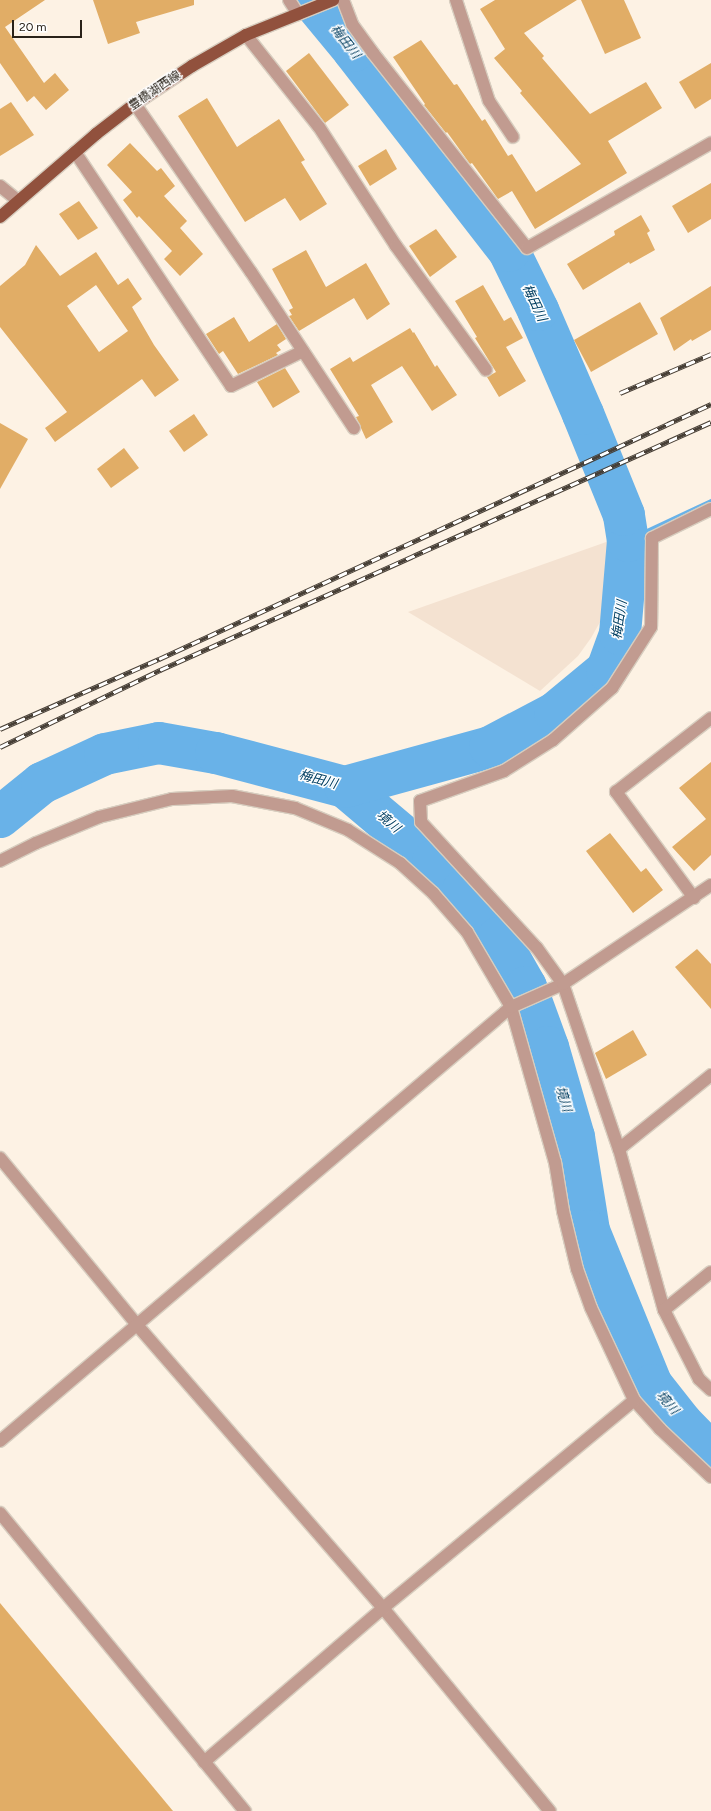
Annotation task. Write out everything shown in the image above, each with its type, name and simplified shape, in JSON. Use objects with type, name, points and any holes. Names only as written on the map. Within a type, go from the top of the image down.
[{"type":"main road","name":"豊橋湖西線","points":[[0,217],[17,200],[96,134],[135,104],[192,66],[246,35],[333,0]]},
{"type":"street","points":[[289,0],[301,12]]},
{"type":"street","points":[[343,0],[352,24],[372,53],[527,248],[711,143]]},
{"type":"street","points":[[456,0],[489,101],[514,137]]},
{"type":"street","points":[[246,35],[319,127],[392,240],[486,370]]},
{"type":"street","points":[[135,104],[251,272],[354,428]]},
{"type":"street","points":[[75,152],[231,386],[303,351]]},
{"type":"street","points":[[0,186],[17,200]]},
{"type":"street","points":[[711,509],[652,538],[651,627],[612,688],[553,740],[504,771],[420,801],[421,822],[537,948],[563,984],[619,1149],[664,1310],[699,1379],[711,1390]]},
{"type":"street","points":[[694,898],[616,792],[711,718]]},
{"type":"street","points":[[0,861],[36,843],[99,817],[172,799],[232,796],[295,808],[348,830],[400,863],[433,893],[467,932],[511,1007],[555,1162],[563,1211],[577,1269],[591,1308],[634,1400],[660,1429],[711,1477]]},
{"type":"street","points":[[0,1441],[511,1007],[563,984],[694,898],[711,885]]},
{"type":"street","points":[[619,1149],[711,1075]]},
{"type":"street","points":[[0,1158],[137,1325],[383,1608],[550,1811]]},
{"type":"street","points":[[664,1310],[711,1272]]},
{"type":"street","points":[[204,1762],[383,1608],[634,1400]]},
{"type":"street","points":[[0,1513],[245,1811]]},
{"type":"shaded area","points":[[609,541],[611,564],[609,602],[604,615],[591,638],[578,656],[540,691],[408,612]]},
{"type":"building","points":[[0,0],[45,0],[5,27],[44,83],[55,73],[69,90],[46,110],[34,96],[27,102],[0,63]]},
{"type":"building","points":[[93,0],[194,0],[194,5],[136,22],[140,33],[108,44]]},
{"type":"building","points":[[495,0],[577,0],[524,33],[544,56],[542,58],[590,114],[646,82],[662,108],[608,141],[627,173],[535,229],[512,191],[498,199],[472,163],[470,164],[447,132],[446,133],[424,105],[425,104],[393,57],[421,40],[454,85],[457,84],[482,121],[485,119],[508,156],[512,154],[536,192],[581,164],[520,93],[522,91],[494,58],[505,49],[480,9]]},
{"type":"building","points":[[581,0],[624,0],[641,38],[605,54]]},
{"type":"building","points":[[309,53],[349,105],[325,123],[286,71]]},
{"type":"building","points":[[711,63],[711,99],[695,109],[679,82]]},
{"type":"building","points":[[207,98],[237,147],[279,119],[305,160],[301,162],[327,204],[300,221],[285,198],[245,222],[178,116]]},
{"type":"building","points":[[11,102],[34,135],[0,156],[0,109]]},
{"type":"building","points":[[130,143],[157,171],[161,168],[175,186],[164,196],[187,221],[180,228],[203,254],[180,276],[164,259],[172,251],[139,216],[137,218],[123,200],[132,192],[107,165]]},
{"type":"building","points":[[386,149],[397,169],[370,186],[358,166]]},
{"type":"building","points":[[711,183],[711,219],[688,233],[672,206]]},
{"type":"building","points":[[79,201],[98,228],[78,240],[59,214]]},
{"type":"building","points":[[641,215],[650,231],[647,233],[655,250],[630,264],[629,262],[583,290],[567,264],[615,235],[614,231]]},
{"type":"building","points":[[436,229],[457,257],[430,277],[409,246]]},
{"type":"building","points":[[36,245],[60,276],[96,252],[118,285],[128,278],[142,299],[132,307],[154,345],[179,380],[155,397],[142,379],[55,442],[45,428],[67,412],[0,327],[0,286],[25,265]],"holes":[[[96,285],[128,331],[99,352],[67,306]]]},
{"type":"building","points":[[306,250],[326,287],[366,263],[390,304],[367,320],[354,298],[299,331],[289,316],[292,315],[289,310],[293,308],[272,269]]},
{"type":"building","points":[[483,285],[504,321],[511,317],[523,338],[506,347],[526,381],[499,397],[487,377],[496,372],[455,301]]},
{"type":"building","points":[[711,286],[711,330],[692,341],[691,339],[674,351],[660,318]]},
{"type":"building","points":[[640,302],[658,334],[591,372],[574,340]]},
{"type":"building","points":[[234,317],[249,342],[277,324],[286,339],[277,345],[281,350],[276,353],[278,355],[238,374],[223,351],[219,354],[206,334]]},
{"type":"building","points":[[410,328],[413,333],[414,332],[435,367],[437,365],[457,395],[432,411],[402,366],[371,385],[393,422],[366,439],[356,417],[359,416],[330,369],[350,357],[353,362]]},
{"type":"building","points":[[285,368],[300,392],[273,408],[257,382]]},
{"type":"building","points":[[194,414],[208,435],[184,452],[169,431]]},
{"type":"building","points":[[0,423],[28,439],[0,489]]},
{"type":"building","points":[[124,448],[139,468],[111,488],[97,469]]},
{"type":"building","points":[[711,762],[711,855],[694,871],[672,847],[706,819],[679,788]]},
{"type":"building","points":[[610,833],[641,872],[646,868],[663,890],[633,913],[586,851]]},
{"type":"building","points":[[697,949],[711,964],[711,1009],[675,967]]},
{"type":"building","points":[[633,1030],[647,1055],[606,1079],[595,1053]]},
{"type":"building","points":[[0,1603],[173,1811],[0,1811]]},
{"type":"waterway","name":"梅田川","points":[[0,817],[42,783],[105,754],[159,743],[216,753],[345,787],[490,747],[555,713],[607,670],[620,634],[628,541],[624,515],[583,414],[538,310],[509,251],[354,51],[312,0]]},
{"type":"waterway","points":[[628,541],[711,502]]},
{"type":"waterway","name":"境川","points":[[345,787],[433,861],[463,890],[498,938],[526,987],[548,1047],[574,1137],[589,1231],[652,1385],[682,1423],[711,1453]]},
{"type":"railway","points":[[620,393],[711,354]]},
{"type":"railway","points":[[0,729],[159,659],[711,404]]},
{"type":"railway","points":[[0,747],[160,670],[711,422]]}]
